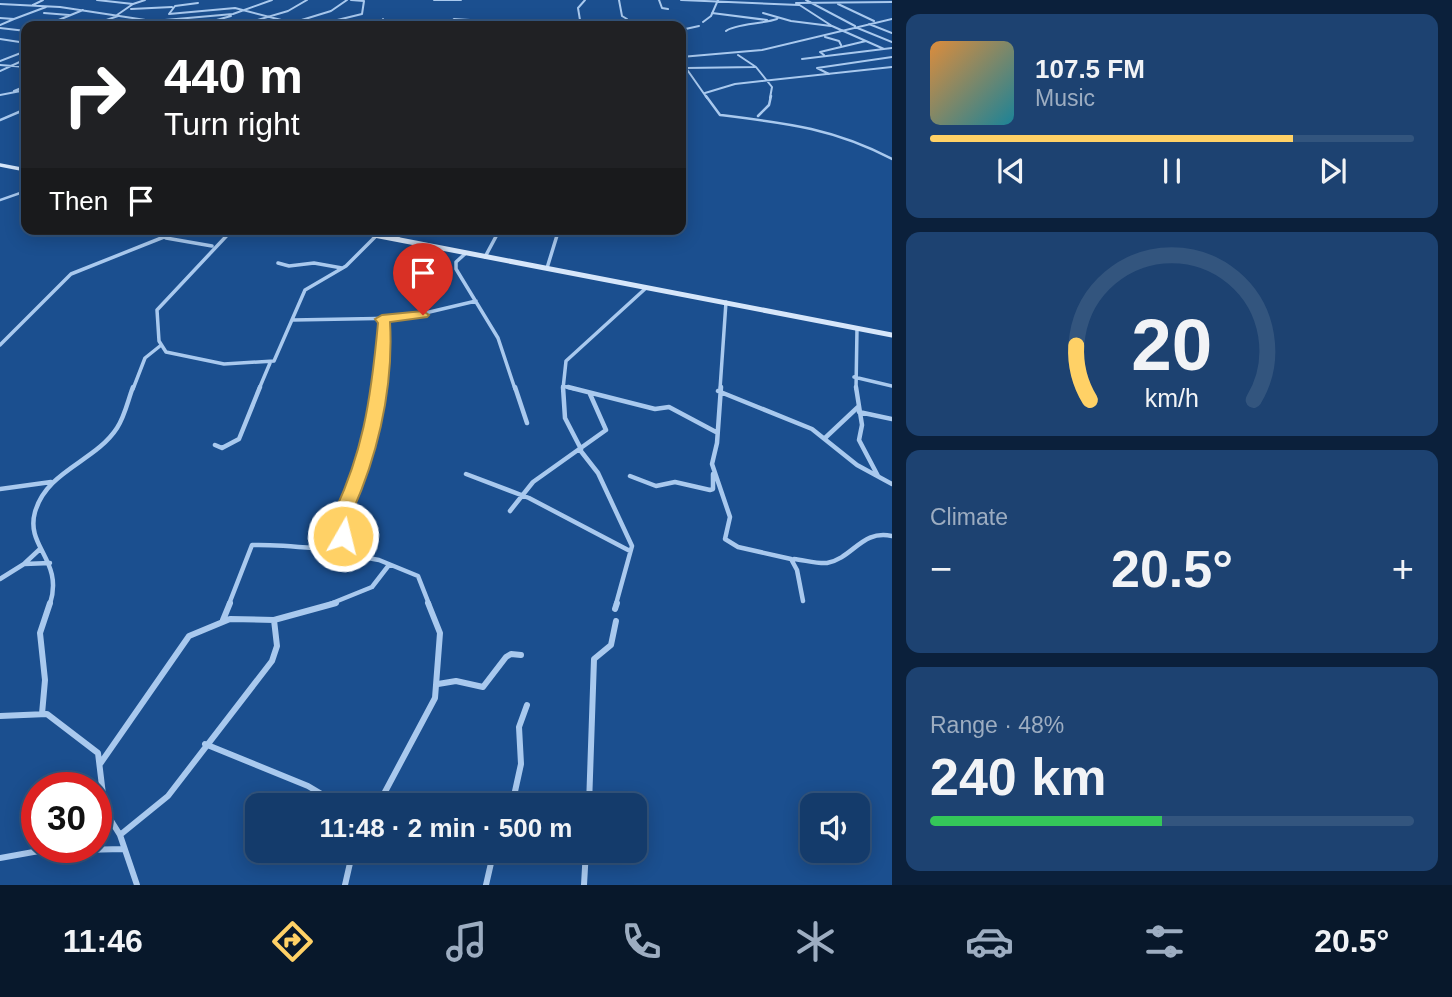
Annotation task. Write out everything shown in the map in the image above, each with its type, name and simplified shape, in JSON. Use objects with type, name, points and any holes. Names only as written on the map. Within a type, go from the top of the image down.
[{"type":"street","points":[[32,5],[43,0]]},
{"type":"street","points":[[97,0],[133,4],[145,0]]},
{"type":"street","points":[[212,21],[272,0]]},
{"type":"street","points":[[253,21],[293,9],[307,0]]},
{"type":"street","points":[[299,21],[331,11],[349,0],[364,2],[362,14],[333,21]]},
{"type":"street","points":[[434,0],[461,0]]},
{"type":"street","points":[[580,21],[578,8],[585,0]]},
{"type":"street","points":[[619,0],[622,16],[627,19]]},
{"type":"street","points":[[659,0],[662,8],[668,9]]},
{"type":"street","points":[[681,0],[758,4],[892,2]]},
{"type":"street","points":[[780,0],[798,4],[832,26],[884,49]]},
{"type":"street","points":[[806,0],[892,42]]},
{"type":"street","points":[[832,0],[860,17],[878,22]]},
{"type":"street","points":[[703,22],[712,13],[717,1]]},
{"type":"street","points":[[129,9],[198,3]]},
{"type":"street","points":[[0,4],[84,10],[154,21]]},
{"type":"street","points":[[107,21],[133,4]]},
{"type":"street","points":[[758,4],[764,20]]},
{"type":"street","points":[[0,26],[47,6]]},
{"type":"street","points":[[171,21],[169,14],[172,7]]},
{"type":"street","points":[[169,14],[230,8],[284,21]]},
{"type":"street","points":[[56,21],[84,10]]},
{"type":"street","points":[[44,12],[70,15]]},
{"type":"street","points":[[712,13],[764,20],[781,19]]},
{"type":"street","points":[[763,13],[781,19],[832,26]]},
{"type":"street","points":[[176,21],[233,14]]},
{"type":"street","points":[[0,18],[14,19]]},
{"type":"street","points":[[219,19],[224,21]]},
{"type":"street","points":[[305,19],[321,21]]},
{"type":"street","points":[[623,21],[627,19]]},
{"type":"street","points":[[686,58],[737,55],[892,19]]},
{"type":"street","points":[[726,30],[735,26],[758,26],[769,20]]},
{"type":"street","points":[[884,20],[892,24]]},
{"type":"street","points":[[451,21],[485,21]]},
{"type":"street","points":[[868,24],[892,33]]},
{"type":"street","points":[[0,26],[21,30]]},
{"type":"street","points":[[686,29],[699,26]]},
{"type":"street","points":[[824,36],[839,41],[841,45]]},
{"type":"street","points":[[0,39],[21,42]]},
{"type":"street","points":[[826,56],[820,52],[867,41]]},
{"type":"street","points":[[802,60],[892,48]]},
{"type":"street","points":[[0,63],[21,53]]},
{"type":"street","points":[[737,55],[756,67],[773,89],[769,105],[756,117]]},
{"type":"street","points":[[830,75],[817,68],[892,57]]},
{"type":"street","points":[[0,71],[21,62]]},
{"type":"street","points":[[0,63],[21,67]]},
{"type":"street","points":[[687,68],[756,67]]},
{"type":"street","points":[[705,93],[718,92],[731,84],[769,83],[892,67]]},
{"type":"street","points":[[687,68],[720,115],[756,117],[821,129],[873,148],[892,159]]},
{"type":"street","points":[[0,95],[21,90]]},
{"type":"street","points":[[0,120],[21,111]]},
{"type":"street","points":[[0,165],[21,169]]},
{"type":"street","points":[[0,200],[21,193]]},
{"type":"street","points":[[0,345],[71,274],[171,235]]},
{"type":"street","points":[[226,235],[201,264],[184,277],[157,310],[160,346],[166,352],[223,365],[270,363]]},
{"type":"street","points":[[372,235],[892,335]]},
{"type":"street","points":[[396,239],[401,235]]},
{"type":"street","points":[[485,257],[497,235]]},
{"type":"street","points":[[547,268],[557,235]]},
{"type":"street","points":[[215,445],[222,448],[239,439],[270,363],[274,361],[305,290],[343,268],[377,236]]},
{"type":"street","points":[[165,238],[205,247],[214,246]]},
{"type":"street","points":[[466,253],[458,259],[455,266],[508,361],[527,423]]},
{"type":"street","points":[[278,263],[289,266],[314,262],[343,268]]},
{"type":"street","points":[[615,609],[631,540],[598,473],[564,424],[563,386],[566,361],[646,288]]},
{"type":"street","points":[[293,320],[414,317],[476,301]]},
{"type":"street","points":[[630,476],[656,486],[675,482],[713,489],[711,458],[717,443],[718,391],[726,302]]},
{"type":"street","points":[[382,319],[384,336],[376,417],[357,486],[337,528],[355,557],[375,559],[410,571],[422,583],[440,633],[436,653],[438,684],[419,731],[385,793]]},
{"type":"street","points":[[857,329],[854,377],[862,425],[859,440],[878,476]]},
{"type":"street","points":[[43,714],[46,680],[40,633],[52,597],[50,563],[40,548],[32,528],[32,520],[39,500],[51,482],[90,454],[116,430],[145,358],[160,346]]},
{"type":"street","points":[[854,377],[892,386]]},
{"type":"street","points":[[563,386],[655,409],[669,407],[716,432]]},
{"type":"street","points":[[718,391],[806,426],[825,438],[853,463],[892,484]]},
{"type":"street","points":[[510,512],[533,482],[606,430],[590,394]]},
{"type":"street","points":[[825,438],[858,410]]},
{"type":"street","points":[[858,410],[892,419]]},
{"type":"street","points":[[713,470],[730,517],[727,542],[791,559],[827,563],[860,541],[886,533],[892,536]]},
{"type":"street","points":[[466,474],[521,495],[630,551]]},
{"type":"street","points":[[0,489],[51,482]]},
{"type":"street","points":[[222,621],[252,545],[282,544],[295,548],[349,551]]},
{"type":"street","points":[[0,579],[24,564],[40,548]]},
{"type":"street","points":[[791,559],[803,601]]},
{"type":"street","points":[[24,564],[50,563]]},
{"type":"street","points":[[100,764],[189,636],[222,621],[274,620],[332,605],[367,591],[388,565]]},
{"type":"street","points":[[120,835],[168,796],[205,744],[272,662],[277,646],[274,620]]},
{"type":"street","points":[[589,793],[594,659],[611,645],[616,621]]},
{"type":"street","points":[[438,684],[456,681],[483,687],[493,680],[506,657],[511,654],[521,655]]},
{"type":"street","points":[[515,793],[521,764],[519,727],[527,705]]},
{"type":"street","points":[[0,716],[43,714],[92,746],[100,764],[102,800],[120,835],[137,885]]},
{"type":"street","points":[[205,744],[250,765],[302,781],[321,793]]},
{"type":"street","points":[[0,858],[40,851],[123,849]]},
{"type":"street","points":[[345,885],[350,863]]},
{"type":"street","points":[[486,885],[491,863]]},
{"type":"street","points":[[584,885],[585,863]]},
{"type":"route","points":[[343,536],[337,530],[337,525],[357,486],[378,406],[380,356],[384,336],[382,319],[423,315]]}]
